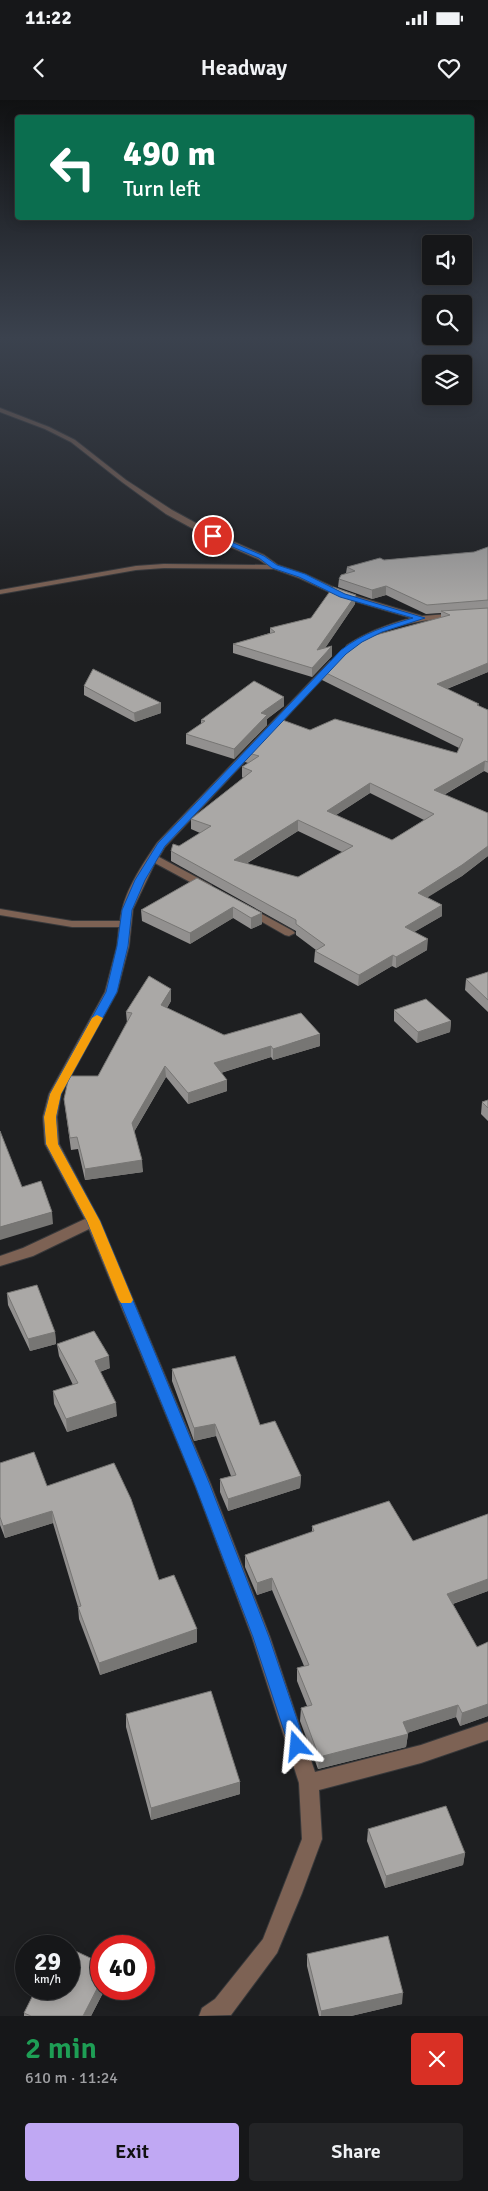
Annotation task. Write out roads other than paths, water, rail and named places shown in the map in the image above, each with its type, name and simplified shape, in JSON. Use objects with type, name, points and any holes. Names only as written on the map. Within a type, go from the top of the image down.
[{"type":"street","points":[[45,427],[73,441],[124,482],[169,512],[213,536],[261,557],[275,566],[350,598],[421,618]]},
{"type":"street","points":[[0,592],[136,568],[275,566]]},
{"type":"street","points":[[210,2016],[223,2007],[270,1946],[312,1838],[309,1783],[261,1637],[203,1485],[94,1221],[52,1144],[50,1117],[59,1087],[111,992],[122,946],[127,910],[152,857],[343,652],[359,640],[379,630],[421,618],[488,613]]},
{"type":"street","points":[[152,857],[220,894]]},
{"type":"street","points":[[236,903],[289,933]]},
{"type":"street","points":[[0,912],[72,924],[124,924]]},
{"type":"street","points":[[0,1261],[28,1252],[94,1221]]},
{"type":"street","points":[[309,1783],[421,1754],[488,1731]]}]
